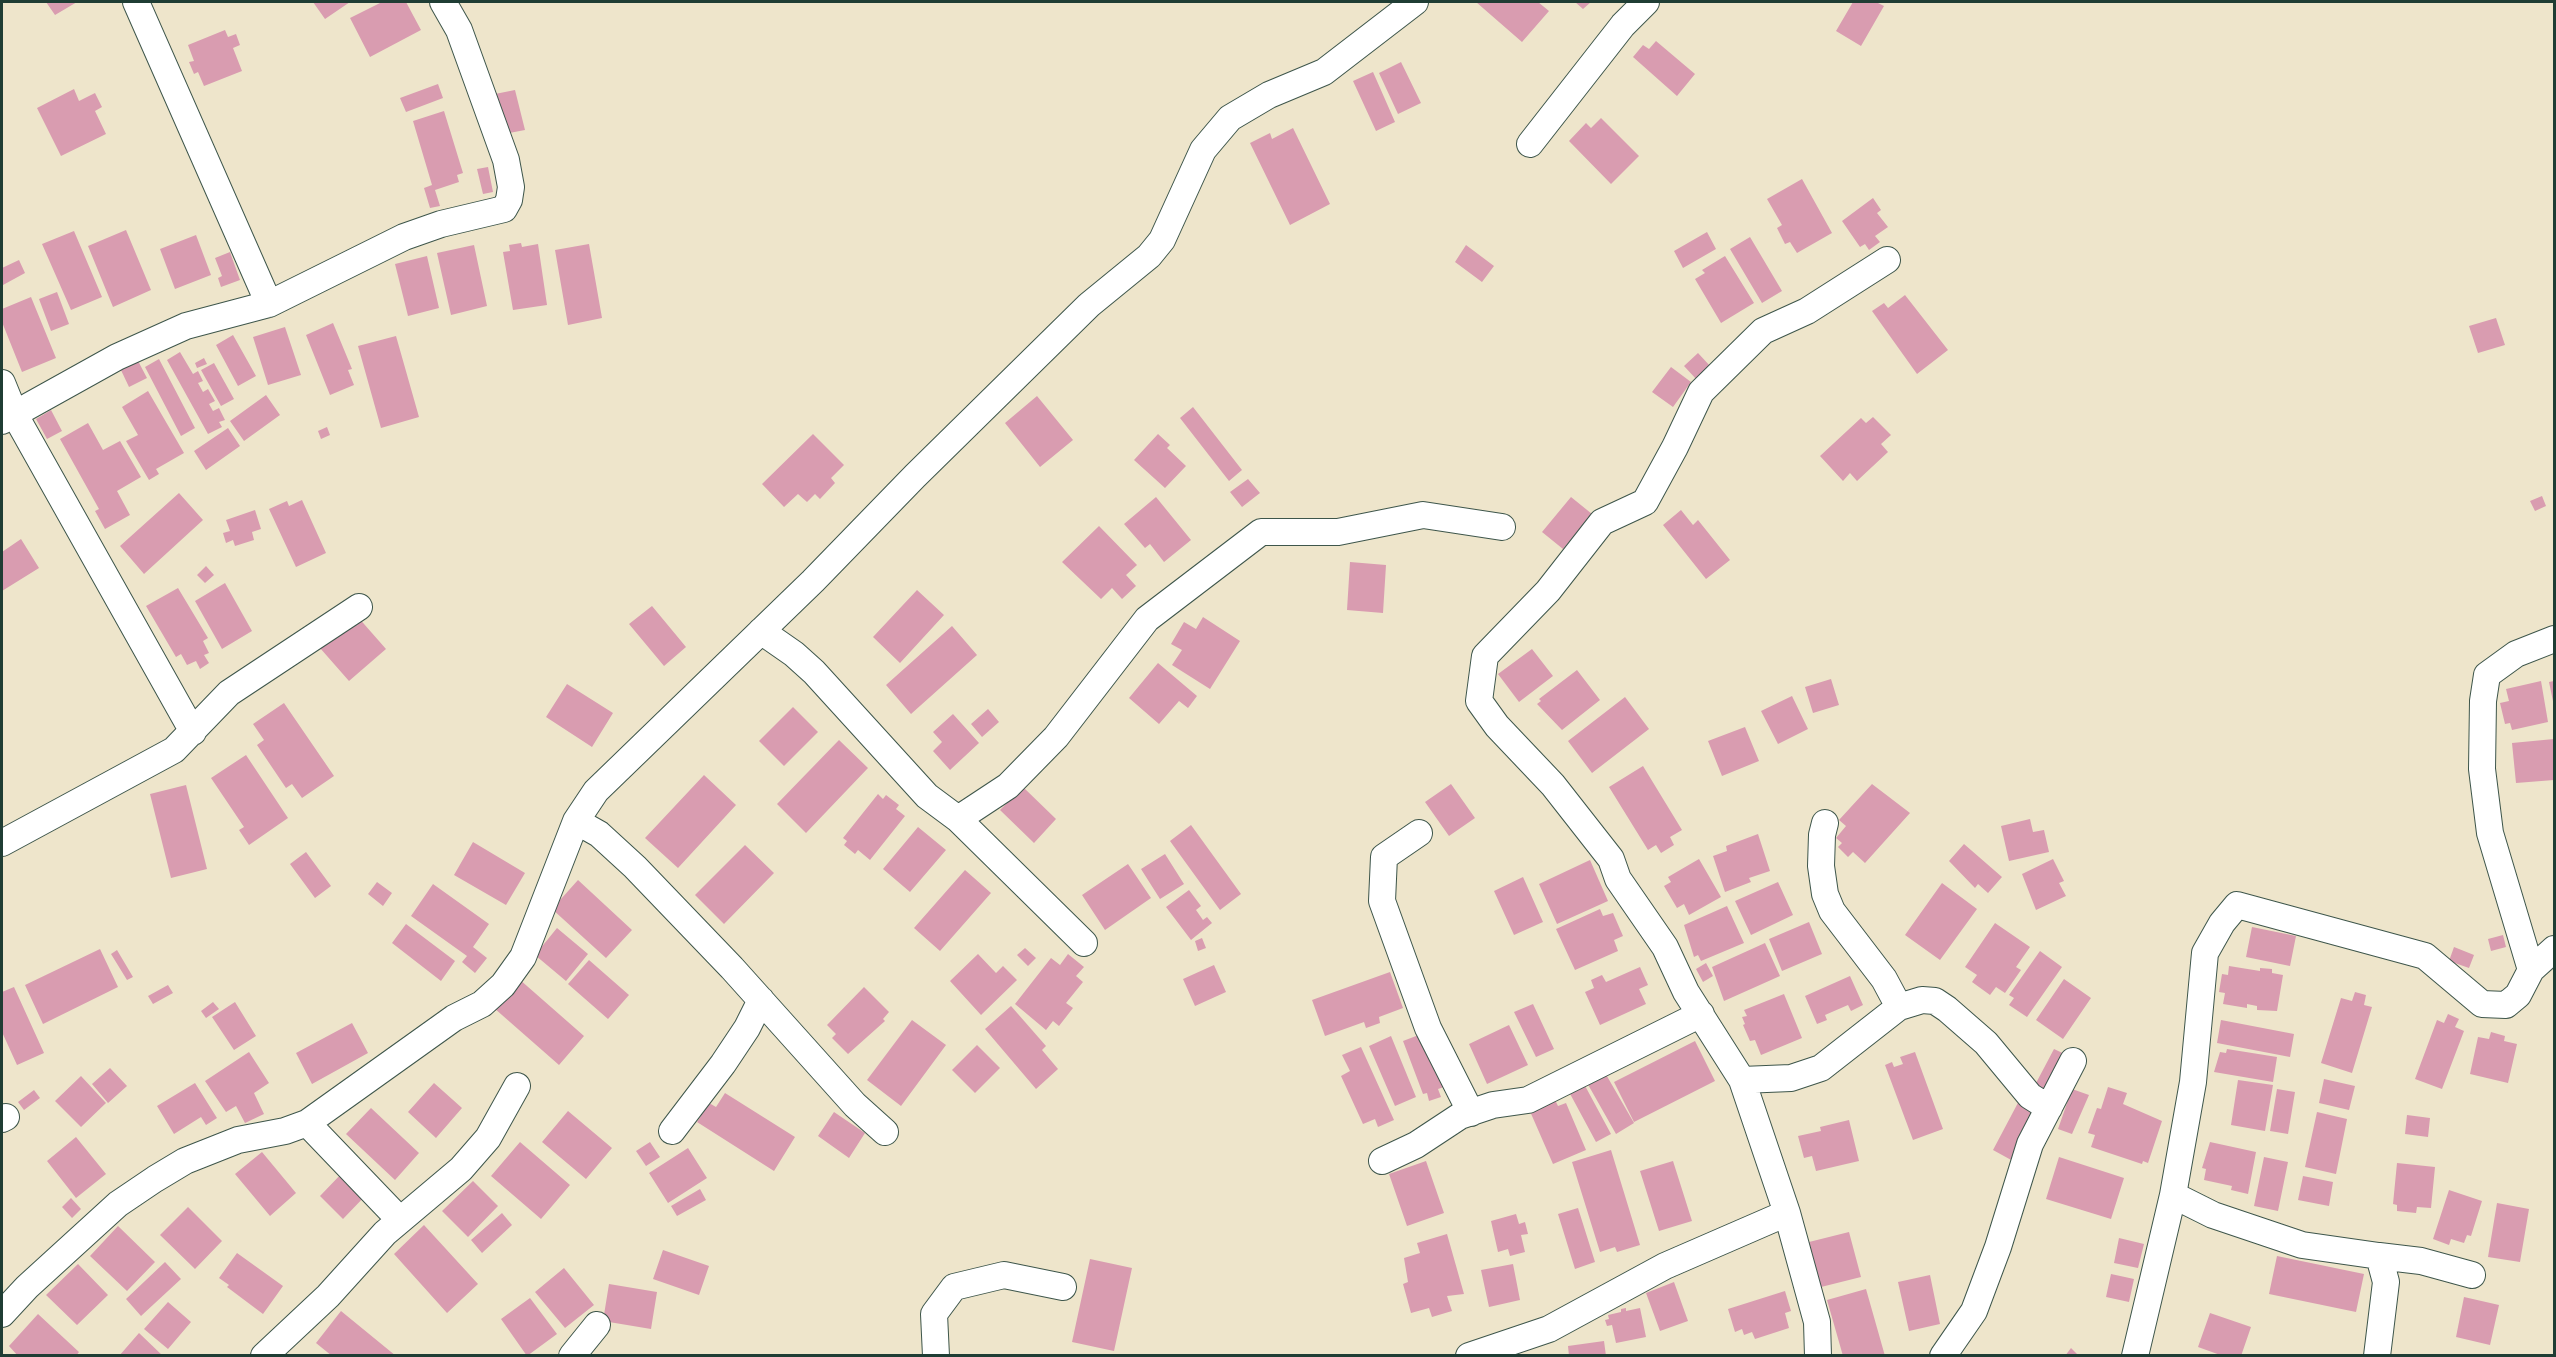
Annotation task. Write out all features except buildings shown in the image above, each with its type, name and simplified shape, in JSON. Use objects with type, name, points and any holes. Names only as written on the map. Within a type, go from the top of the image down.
[{"type":"street","points":[[136,2],[269,304]]},
{"type":"street","points":[[8,418],[117,357],[186,326],[269,304],[404,237],[441,224],[504,209],[509,200],[511,187],[506,160],[459,30],[443,2]]},
{"type":"street","points":[[2,1314],[27,1287],[118,1204],[154,1179],[185,1161],[238,1140],[285,1131],[307,1123],[454,1018],[482,1004],[503,985],[524,957],[576,821],[596,791],[1089,306],[1149,256],[1162,240],[1203,150],[1224,124],[1246,107],[1324,72],[1415,2]]},
{"type":"street","points":[[1530,144],[1623,25],[1646,2]]},
{"type":"street","points":[[1818,1356],[1817,1322],[1787,1213],[1742,1080],[1686,992],[1665,947],[1618,879],[1611,859],[1553,785],[1497,726],[1479,701],[1485,656],[1548,591],[1602,522],[1645,502],[1701,392],[1763,331],[1807,311],[1887,260]]},
{"type":"street","points":[[2,383],[8,418],[193,732]]},
{"type":"street","points":[[958,819],[1008,786],[1056,737],[1147,619],[1261,532],[1338,532],[1423,515],[1502,527]]},
{"type":"street","points":[[2,843],[174,750],[229,693],[359,607]]},
{"type":"street","points":[[761,631],[794,654],[814,672],[927,796],[958,819],[1084,943]]},
{"type":"street","points":[[2531,970],[2490,833],[2482,769],[2483,701],[2487,675],[2516,654],[2554,639]]},
{"type":"street","points":[[576,821],[599,834],[635,867],[761,1000],[855,1105],[885,1132]]},
{"type":"street","points":[[1825,823],[1821,835],[1821,866],[1825,894],[1832,911],[1884,979],[1899,1007]]},
{"type":"street","points":[[1419,833],[1384,857],[1382,901],[1428,1028],[1471,1113]]},
{"type":"street","points":[[2135,1356],[2173,1196],[2193,1082],[2205,953],[2222,923],[2237,905],[2424,956],[2482,1004],[2506,1005],[2518,995],[2531,970],[2554,950]]},
{"type":"street","points":[[672,1131],[723,1064],[747,1028],[761,1000]]},
{"type":"street","points":[[1742,1080],[1791,1078],[1821,1068],[1899,1007],[1922,1000],[1935,1001],[1986,1043],[2030,1096],[2049,1108]]},
{"type":"street","points":[[1382,1161],[1416,1145],[1460,1116],[1493,1105],[1528,1100],[1701,1014]]},
{"type":"street","points":[[1943,1356],[1974,1311],[1998,1247],[2030,1144],[2073,1061]]},
{"type":"street","points":[[264,1356],[328,1296],[400,1220],[461,1169],[488,1138],[517,1086]]},
{"type":"street","points":[[307,1123],[400,1220]]},
{"type":"street","points":[[2173,1196],[2213,1215],[2302,1245],[2421,1261],[2472,1275]]},
{"type":"street","points":[[1468,1356],[1549,1329],[1665,1266],[1787,1213]]},
{"type":"street","points":[[2376,1356],[2386,1282],[2379,1257]]},
{"type":"street","points":[[936,1356],[934,1314],[954,1287],[1004,1275],[1063,1287]]},
{"type":"street","points":[[572,1356],[597,1325]]}]
